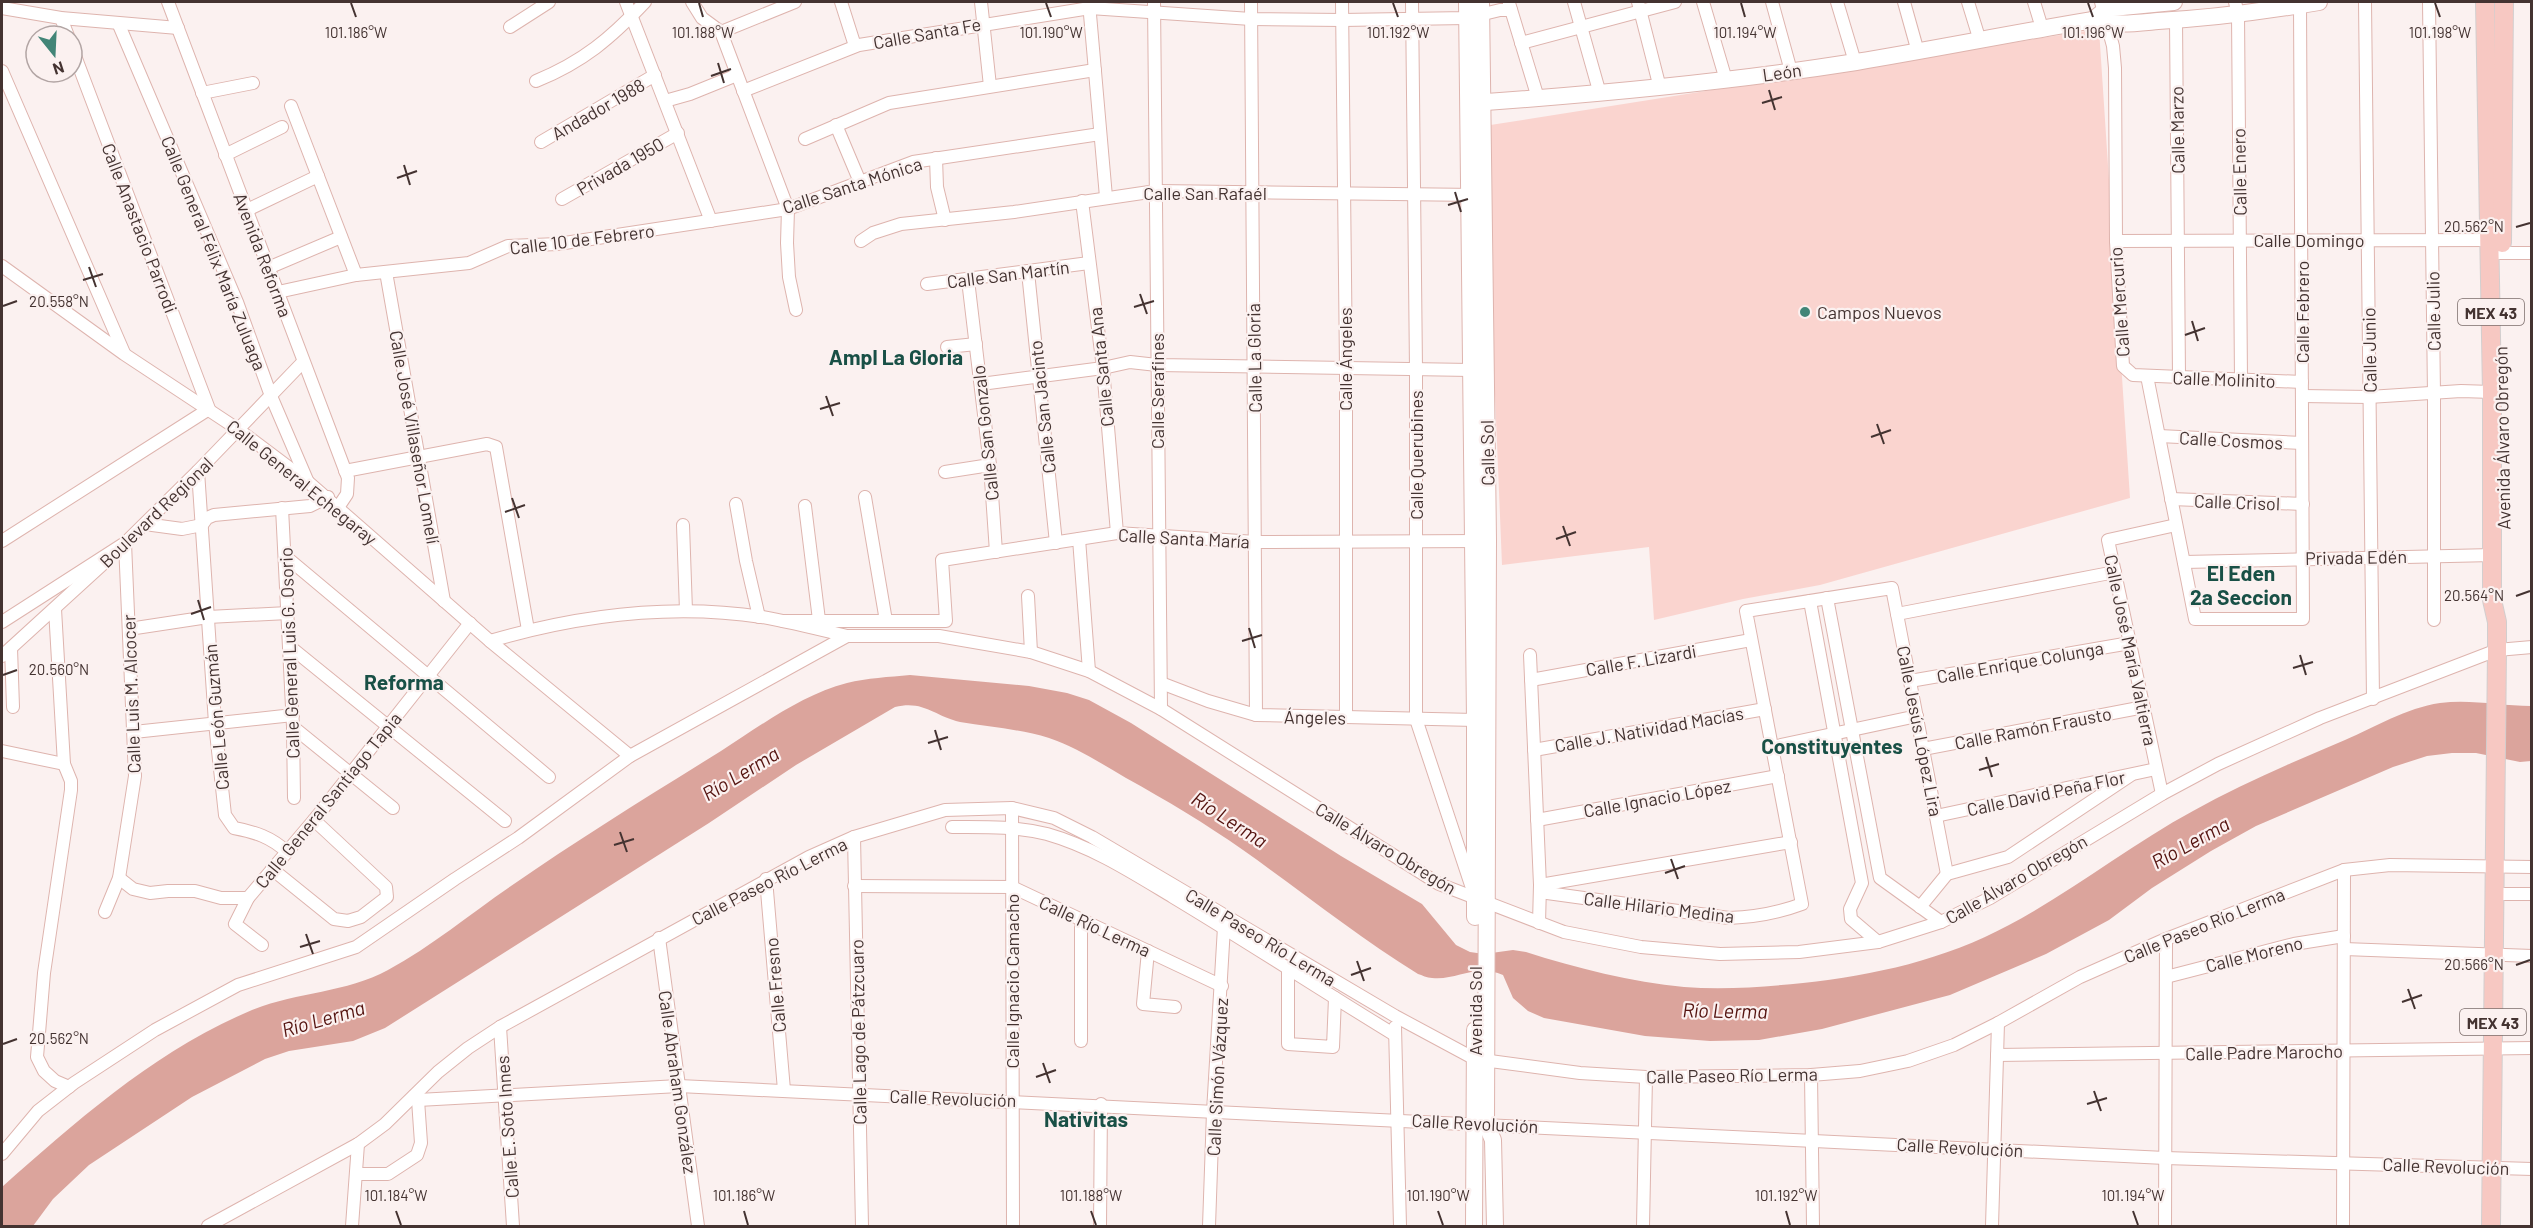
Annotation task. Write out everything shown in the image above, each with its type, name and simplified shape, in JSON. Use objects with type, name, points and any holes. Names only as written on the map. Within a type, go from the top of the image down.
[{"type":"main road","name":"Avenida Álvaro Obregón","points":[[2485,2],[2496,247],[2504,555],[2497,622],[2491,1227]]},
{"type":"main road","name":"Avenida Álvaro Obregón","points":[[2497,622],[2492,600],[2492,392],[2504,2]]},
{"type":"street","points":[[2,8],[16,2]]},
{"type":"street","name":"Avenida Reforma","points":[[168,2],[345,471],[348,490],[344,501],[339,506]]},
{"type":"street","points":[[510,27],[549,2]]},
{"type":"street","points":[[626,2],[711,221]]},
{"type":"street","points":[[536,81],[563,70],[588,55],[611,37],[645,2]]},
{"type":"street","points":[[692,2],[702,18],[721,32],[788,209],[789,277],[796,310]]},
{"type":"street","points":[[721,32],[795,2]]},
{"type":"street","points":[[841,2],[855,46]]},
{"type":"street","points":[[981,2],[990,86]]},
{"type":"street","name":"Calle La Gloria","points":[[1251,2],[1256,715]]},
{"type":"street","name":"Calle Ángeles","points":[[1342,2],[1346,368],[1346,717]]},
{"type":"street","name":"Calle Querubines","points":[[1412,2],[1417,541],[1416,719],[1481,908]]},
{"type":"street","points":[[1574,2],[1600,94]]},
{"type":"street","points":[[1521,43],[1581,27],[1639,6],[1674,2]]},
{"type":"street","points":[[1703,2],[1726,80]]},
{"type":"street","points":[[1772,2],[1791,71]]},
{"type":"street","points":[[1838,2],[1855,62]]},
{"type":"street","points":[[1904,2],[1917,52]]},
{"type":"street","points":[[1968,2],[1980,41]]},
{"type":"street","points":[[2034,2],[2042,28]]},
{"type":"street","points":[[2101,14],[2169,2]]},
{"type":"street","points":[[2101,14],[2176,20],[2236,8],[2319,2]]},
{"type":"street","name":"Calle Junio","points":[[2365,2],[2373,699]]},
{"type":"street","name":"Calle Julio","points":[[2429,2],[2434,394],[2434,620]]},
{"type":"street","points":[[1089,5],[1106,197]]},
{"type":"street","name":"Calle Santa Fe","points":[[743,91],[855,46],[1089,5],[1154,8],[1251,19],[1342,20],[1412,20],[1474,9],[1502,9],[1510,6]]},
{"type":"street","name":"Calle Febrero","points":[[2195,619],[2303,619],[2300,5]]},
{"type":"street","points":[[1510,6],[1538,98]]},
{"type":"street","points":[[1639,6],[1660,88]]},
{"type":"street","points":[[2,8],[119,25],[178,28]]},
{"type":"street","name":"Calle Serafines","points":[[1154,8],[1161,709]]},
{"type":"street","name":"Calle Enero","points":[[2236,8],[2241,380]]},
{"type":"street","name":"Calle Sol","points":[[1474,9],[1481,541],[1481,908]]},
{"type":"street","name":"León","points":[[1475,103],[1660,88],[1855,62],[1980,41],[2101,14]]},
{"type":"street","name":"Calle Mercurio","points":[[2101,14],[2113,46],[2115,68],[2115,241],[2123,366],[2133,375],[2147,376],[2195,619]]},
{"type":"street","points":[[61,18],[63,24]]},
{"type":"street","name":"Calle Marzo","points":[[2176,20],[2179,377]]},
{"type":"street","name":"Calle General Félix María Zuluaga","points":[[119,25],[237,302],[271,396],[307,481]]},
{"type":"street","points":[[2,70],[124,354]]},
{"type":"street","points":[[805,138],[889,103],[1095,70]]},
{"type":"street","name":"Andador 1988","points":[[541,142],[655,75]]},
{"type":"street","points":[[665,101],[690,94],[737,75]]},
{"type":"street","name":"Calle Anastacio Parrodi","points":[[84,80],[209,409]]},
{"type":"street","points":[[202,93],[253,83]]},
{"type":"street","points":[[291,106],[356,275]]},
{"type":"street","points":[[836,125],[860,182]]},
{"type":"street","points":[[225,155],[282,127]]},
{"type":"street","name":"Privada 1950","points":[[562,199],[678,134]]},
{"type":"street","name":"Calle Santa Mónica","points":[[711,221],[788,209],[908,164],[1100,134]]},
{"type":"street","points":[[936,159],[937,187],[945,220]]},
{"type":"street","points":[[245,211],[318,176]]},
{"type":"street","name":"Calle San Rafaél","points":[[861,241],[873,233],[901,224],[1156,191],[1476,195]]},
{"type":"street","name":"Calle Sol","points":[[1476,195],[1471,370],[1481,541],[1475,720],[1481,908]]},
{"type":"street","name":"Calle Santa Ana","points":[[1082,201],[1103,368],[1117,533]]},
{"type":"street","name":"Calle 10 de Febrero","points":[[278,292],[356,275],[469,263],[508,246],[548,246],[711,221]]},
{"type":"street","points":[[268,268],[341,237]]},
{"type":"street","name":"Calle Domingo","points":[[2115,241],[2432,239],[2532,254]]},
{"type":"street","name":"Calle San Martín","points":[[927,284],[1089,263]]},
{"type":"street","name":"Calle General Echegaray","points":[[2,266],[124,354],[239,430],[328,497],[490,641],[630,756]]},
{"type":"street","name":"Calle José Villaseñor Lomelí","points":[[386,272],[444,601]]},
{"type":"street","name":"Calle San Jacinto","points":[[1028,272],[1056,543]]},
{"type":"street","name":"Calle San Gonzalo","points":[[968,280],[990,465],[996,552]]},
{"type":"street","points":[[947,347],[976,345]]},
{"type":"street","name":"Boulevard Regional","points":[[6,652],[145,524],[303,362]]},
{"type":"street","points":[[981,384],[1103,368],[1130,362],[1471,370]]},
{"type":"street","name":"Calle Molinito","points":[[2147,376],[2302,382]]},
{"type":"street","points":[[2302,396],[2369,397],[2461,391],[2492,392]]},
{"type":"street","points":[[2,541],[209,409]]},
{"type":"street","name":"Calle Cosmos","points":[[2159,436],[2302,443]]},
{"type":"street","points":[[345,471],[487,444],[493,445],[497,449],[528,630]]},
{"type":"street","points":[[945,472],[990,465]]},
{"type":"street","name":"Calle León Guzmán","points":[[198,471],[214,723],[225,814],[234,828],[254,831],[275,841],[287,852]]},
{"type":"street","points":[[145,524],[182,529],[202,525],[207,518],[214,515],[310,506],[328,497]]},
{"type":"street","points":[[783,621],[886,621],[865,497]]},
{"type":"street","name":"Calle Crisol","points":[[2171,499],[2303,504]]},
{"type":"street","points":[[736,504],[759,617]]},
{"type":"street","points":[[805,506],[819,620]]},
{"type":"street","name":"Calle General Luis G. Osorio","points":[[282,508],[293,721],[294,798]]},
{"type":"street","points":[[683,525],[686,611]]},
{"type":"street","name":"Calle José María Valtierra","points":[[2162,794],[2108,540],[2176,525]]},
{"type":"street","name":"Calle Santa María","points":[[886,621],[946,621],[942,560],[1117,533],[1256,542],[1481,541]]},
{"type":"street","points":[[1079,539],[1089,671]]},
{"type":"street","points":[[2,622],[125,543]]},
{"type":"street","name":"Calle Luis M. Alcocer","points":[[105,912],[119,878],[135,776],[125,543]]},
{"type":"street","name":"Privada Edén","points":[[2184,562],[2493,555]]},
{"type":"street","points":[[285,556],[549,777]]},
{"type":"street","points":[[1897,614],[2115,572]]},
{"type":"street","name":"Calle Jesús López Lira","points":[[1827,598],[1892,588],[1947,874]]},
{"type":"street","points":[[1028,596],[1031,652]]},
{"type":"street","points":[[1878,942],[1851,919],[1850,909],[1862,883],[1810,601],[1827,598],[1880,878],[1941,922]]},
{"type":"street","name":"Calle Hilario Medina","points":[[1540,889],[1730,918],[1754,917],[1802,904],[1746,611],[1810,601]]},
{"type":"street","points":[[55,609],[64,764],[71,781],[71,790],[44,973],[36,1058],[44,1071],[55,1081],[69,1087]]},
{"type":"street","points":[[490,641],[528,630],[607,615],[686,611],[759,617],[847,636]]},
{"type":"street","points":[[129,629],[208,617],[288,613]]},
{"type":"street","name":"Calle General Santiago Tapia","points":[[262,945],[235,924],[248,898],[314,820],[470,623]]},
{"type":"street","points":[[2,1154],[38,1111],[69,1087],[155,1030],[238,985],[356,947],[518,838],[630,756],[847,636]]},
{"type":"street","name":"Calle Álvaro Obregón","points":[[847,636],[939,636],[1031,652],[1089,671],[1161,709],[1481,908],[1564,932],[1641,947],[1720,954],[1799,952],[1878,942],[1941,922],[1990,898],[2162,794],[2268,740],[2373,699],[2497,656],[2532,647]]},
{"type":"street","name":"Calle F. Lizardi","points":[[1531,680],[1751,640]]},
{"type":"street","name":"Calle Enrique Colunga","points":[[1910,681],[2130,643]]},
{"type":"street","points":[[289,646],[505,821]]},
{"type":"street","points":[[6,652],[13,707]]},
{"type":"street","points":[[1530,656],[1540,889],[1539,923]]},
{"type":"street","name":"Ángeles","points":[[1161,684],[1256,715],[1475,720]]},
{"type":"street","name":"Calle Ramón Frausto","points":[[1923,749],[2144,707]]},
{"type":"street","name":"Calle J. Natividad Macías","points":[[1534,750],[1765,709]]},
{"type":"street","points":[[1772,747],[1917,716]]},
{"type":"street","points":[[134,732],[214,723],[293,721],[393,808]]},
{"type":"street","points":[[2,751],[64,764]]},
{"type":"street","name":"Calle David Peña Flor","points":[[1936,816],[2156,769]]},
{"type":"street","points":[[1920,906],[1947,874],[2008,857],[2131,775]]},
{"type":"street","name":"Calle Ignacio López","points":[[1537,820],[1778,776]]},
{"type":"street","name":"Calle Ignacio Camacho","points":[[1012,808],[1013,1227]]},
{"type":"street","name":"Calle Paseo Río Lerma","points":[[208,1227],[358,1144],[416,1098],[438,1072],[468,1048],[658,938],[809,856],[854,837],[945,810],[1012,808],[1054,818],[1092,837],[1395,1016],[1481,1060],[1580,1073],[1646,1077],[1812,1075],[1860,1071],[1908,1061],[1954,1045],[1998,1023],[2080,976],[2166,939],[2344,870],[2375,865],[2532,867]]},
{"type":"street","points":[[273,869],[334,919],[348,921],[361,917],[387,897],[386,887],[314,820]]},
{"type":"street","points":[[951,827],[1012,827],[1047,834],[1080,845],[1112,861],[1224,927],[1335,998],[1395,1030],[1400,1227]]},
{"type":"street","name":"Calle Lago de Pátzcuaro","points":[[854,837],[862,1227]]},
{"type":"street","points":[[1540,889],[1791,842]]},
{"type":"street","points":[[2343,1227],[2344,870]]},
{"type":"street","points":[[119,878],[133,889],[150,893],[195,891],[221,898],[248,898]]},
{"type":"street","points":[[1862,883],[1880,878]]},
{"type":"street","name":"Calle Fresno","points":[[766,879],[784,1090]]},
{"type":"street","name":"Calle Río Lerma","points":[[854,886],[1012,887],[1222,986]]},
{"type":"street","points":[[2494,894],[2532,894]]},
{"type":"street","name":"Avenida Sol","points":[[1481,908],[1481,1124]]},
{"type":"street","points":[[1081,919],[1081,1041]]},
{"type":"street","name":"Calle Simón Vázquez","points":[[1209,1227],[1224,927]]},
{"type":"street","name":"Calle Abraham González","points":[[658,938],[698,1227]]},
{"type":"street","points":[[2165,1227],[2166,939]]},
{"type":"street","name":"Calle Moreno","points":[[2166,977],[2294,944],[2344,943],[2493,956],[2532,956]]},
{"type":"street","points":[[1148,951],[1143,1004],[1175,1008]]},
{"type":"street","points":[[1288,969],[1288,1044],[1334,1047],[1335,998]]},
{"type":"street","points":[[1992,1227],[1998,1023]]},
{"type":"street","name":"Calle E. Soto Innes","points":[[501,1027],[513,1227]]},
{"type":"street","name":"Calle Padre Marocho","points":[[1997,1055],[2532,1048]]},
{"type":"street","points":[[1812,1075],[1813,1227]]},
{"type":"street","points":[[1642,1227],[1646,1077]]},
{"type":"street","name":"Calle Revolución","points":[[416,1098],[505,1096],[679,1086],[1101,1104],[1213,1112],[1397,1119],[2165,1158],[2532,1169]]},
{"type":"street","points":[[356,1174],[388,1174],[417,1155],[421,1143],[416,1098]]},
{"type":"street","points":[[1100,1227],[1101,1104]]},
{"type":"street","points":[[1474,1227],[1481,1124]]},
{"type":"street","points":[[1481,1124],[1493,1140],[1495,1227]]},
{"type":"street","points":[[352,1227],[358,1144]]},
{"type":"shaded area","name":"Campos Nuevos","points":[[2099,29],[2130,498],[1820,585],[1743,599],[1654,620],[1649,547],[1502,565],[1484,126]]},
{"type":"water","name":"Río Lerma","points":[[910,675],[1029,686],[1067,693],[1089,700],[1131,723],[1341,856],[1422,904],[1456,945],[1470,952],[1484,954],[1513,950],[1526,952],[1624,978],[1699,988],[1759,987],[1830,980],[1909,964],[1960,948],[2033,912],[2147,838],[2211,801],[2391,718],[2427,705],[2463,702],[2531,706],[2531,761],[2520,762],[2476,753],[2452,753],[2427,756],[2393,767],[2256,826],[2152,888],[2109,920],[2046,954],[1950,995],[1822,1029],[1759,1040],[1710,1041],[1645,1036],[1544,1018],[1528,1011],[1513,998],[1503,975],[1493,972],[1475,971],[1441,978],[1430,978],[1418,974],[1215,831],[1079,751],[1038,735],[960,722],[921,707],[905,705],[895,707],[796,765],[709,823],[385,1028],[353,1041],[289,1051],[265,1059],[192,1097],[89,1165],[53,1199],[33,1226],[2,1226],[2,1187],[89,1112],[183,1045],[252,1010],[286,999],[372,978],[388,970],[589,834],[797,703],[847,683]]},
{"type":"place","name":"Campos Nuevos","points":[[1805,312]]},
{"type":"district","name":"Ampl La Gloria","points":[[896,356]]},
{"type":"district","name":"El Eden 2a Seccion","points":[[2241,584]]},
{"type":"district","name":"Reforma","points":[[404,681]]},
{"type":"district","name":"Constituyentes","points":[[1832,745]]},
{"type":"district","name":"Nativitas","points":[[1086,1118]]}]
